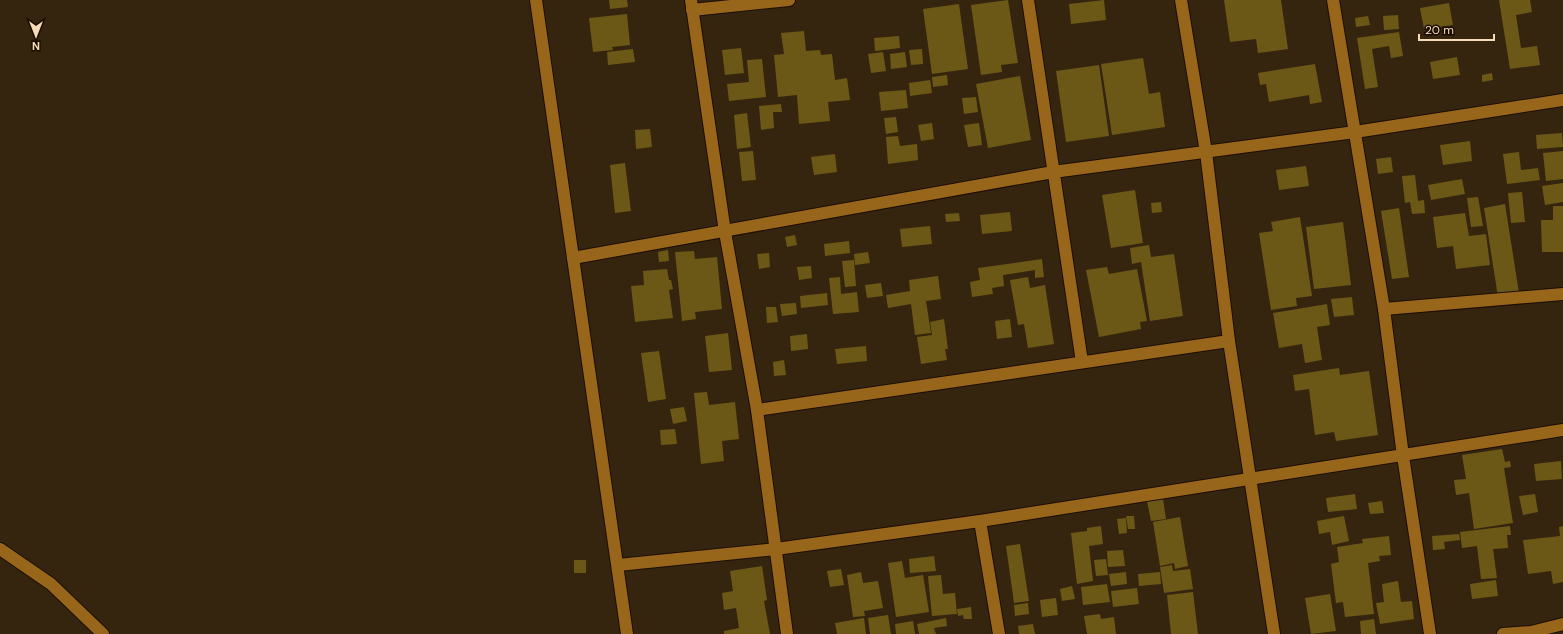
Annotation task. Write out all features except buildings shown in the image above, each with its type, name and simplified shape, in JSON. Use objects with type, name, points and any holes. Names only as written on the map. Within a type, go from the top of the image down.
[{"type":"street","points":[[536,0],[627,634]]},
{"type":"street","points":[[787,634],[757,410],[725,232],[691,5],[789,0]]},
{"type":"street","points":[[1028,0],[1082,362]]},
{"type":"street","points":[[1182,0],[1206,152],[1229,341],[1274,634]]},
{"type":"street","points":[[1332,0],[1384,309],[1403,456],[1430,634]]},
{"type":"street","points":[[573,258],[725,232],[1053,172],[1355,132],[1563,100]]},
{"type":"street","points":[[1384,309],[1563,294]]},
{"type":"street","points":[[757,410],[1229,341]]},
{"type":"street","points":[[618,565],[776,549],[980,522],[1563,430]]},
{"type":"street","points":[[980,522],[999,634]]},
{"type":"street","points":[[0,549],[51,584],[103,634]]},
{"type":"street","points":[[1503,634],[1531,632],[1563,624]]}]
